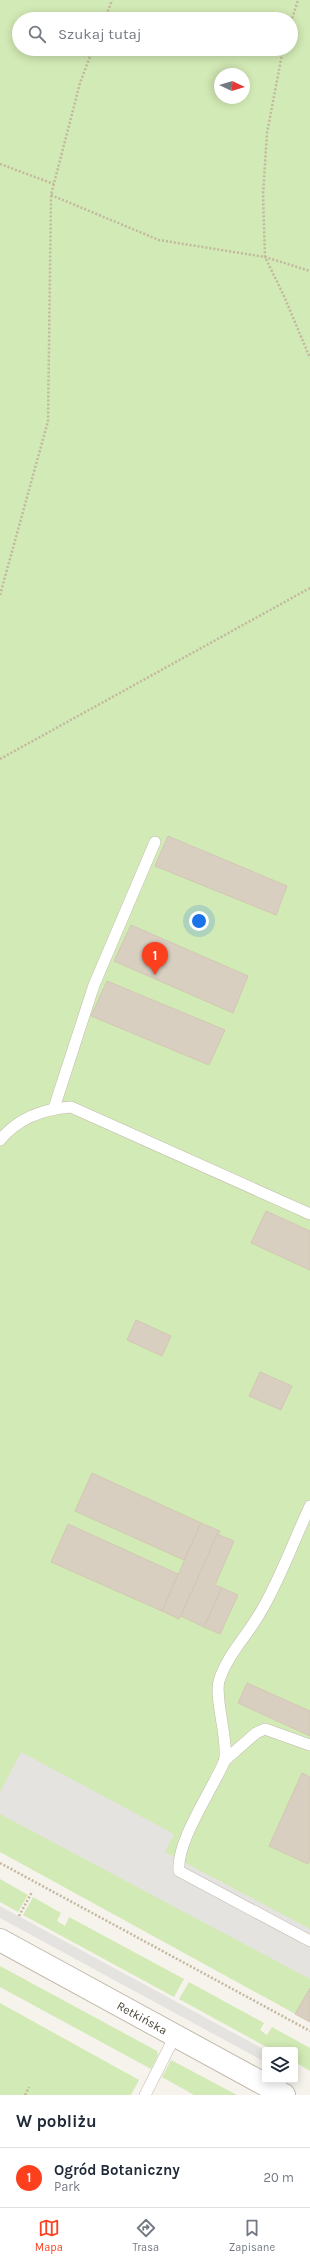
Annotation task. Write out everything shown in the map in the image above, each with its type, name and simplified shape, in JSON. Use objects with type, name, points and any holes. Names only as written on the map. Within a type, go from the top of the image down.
[{"type":"street","name":"Retkińska","points":[[0,1940],[284,2095]]},
{"type":"lane","points":[[54,1108],[94,985],[155,842]]},
{"type":"lane","points":[[0,1140],[8,1130],[29,1116],[54,1108],[70,1108],[79,1110],[310,1214]]},
{"type":"lane","points":[[224,1761],[219,1682],[228,1661],[261,1613],[310,1506]]},
{"type":"lane","points":[[310,1746],[265,1729],[256,1734],[224,1761],[182,1850],[179,1861],[179,1871],[310,1941]]},
{"type":"lane","points":[[145,2095],[175,2036]]},
{"type":"path","points":[[108,12],[112,0]]},
{"type":"path","points":[[294,12],[298,0]]},
{"type":"path","points":[[0,595],[48,421],[51,194],[80,82],[90,56]]},
{"type":"path","points":[[282,56],[267,133],[263,195],[265,257],[284,296],[310,358]]},
{"type":"path","points":[[0,164],[54,184]]},
{"type":"path","points":[[51,194],[159,240],[265,257],[310,271]]},
{"type":"path","points":[[0,759],[310,588]]},
{"type":"path","points":[[0,1863],[310,2031]]},
{"type":"path","points":[[19,1916],[32,1892]]},
{"type":"path","points":[[25,2095],[29,2087]]},
{"type":"green space","points":[[0,0],[310,0],[310,2022],[0,1852]]},
{"type":"green space","points":[[0,1879],[28,1895],[18,1912],[0,1902]]},
{"type":"green space","points":[[33,1897],[61,1913],[57,1921],[65,1926],[69,1917],[184,1979],[174,1997],[23,1915]]},
{"type":"green space","points":[[0,1966],[157,2051],[158,2055],[151,2069],[0,1987]]},
{"type":"green space","points":[[189,1982],[264,2023],[260,2030],[267,2035],[272,2027],[310,2048],[310,2071],[298,2064],[298,2047],[267,2047],[179,1999]]},
{"type":"green space","points":[[0,2003],[139,2080],[131,2095],[0,2095]]},
{"type":"green space","points":[[171,2060],[237,2095],[194,2095],[162,2077]]},
{"type":"shaded area","points":[[21,1752],[174,1834],[165,1852],[310,1929],[310,1979],[0,1814],[0,1792]]},
{"type":"shaded area","points":[[0,1906],[262,2048],[262,2060],[0,1918]]},
{"type":"building","points":[[168,836],[287,886],[276,915],[155,866]]},
{"type":"building","points":[[131,925],[248,976],[233,1013],[114,961]]},
{"type":"building","points":[[107,981],[225,1030],[209,1065],[91,1016]]},
{"type":"building","points":[[266,1211],[310,1231],[310,1270],[251,1243]]},
{"type":"building","points":[[136,1320],[171,1336],[162,1356],[127,1340]]},
{"type":"building","points":[[260,1372],[292,1386],[281,1410],[249,1396]]},
{"type":"building","points":[[92,1473],[201,1523],[184,1560],[75,1511]]},
{"type":"building","points":[[201,1523],[220,1531],[179,1619],[162,1611]]},
{"type":"building","points":[[68,1524],[178,1574],[162,1611],[51,1562]]},
{"type":"building","points":[[217,1534],[234,1541],[215,1585],[222,1588],[204,1627],[181,1616]]},
{"type":"building","points":[[222,1588],[238,1595],[220,1634],[204,1627]]},
{"type":"building","points":[[247,1683],[310,1711],[310,1736],[238,1703]]},
{"type":"building","points":[[302,1773],[310,1777],[310,1860],[308,1864],[269,1846]]},
{"type":"building","points":[[310,1988],[310,2022],[295,2014]]},
{"type":"place","name":"Ogród Botaniczny","points":[[155,975]]}]
